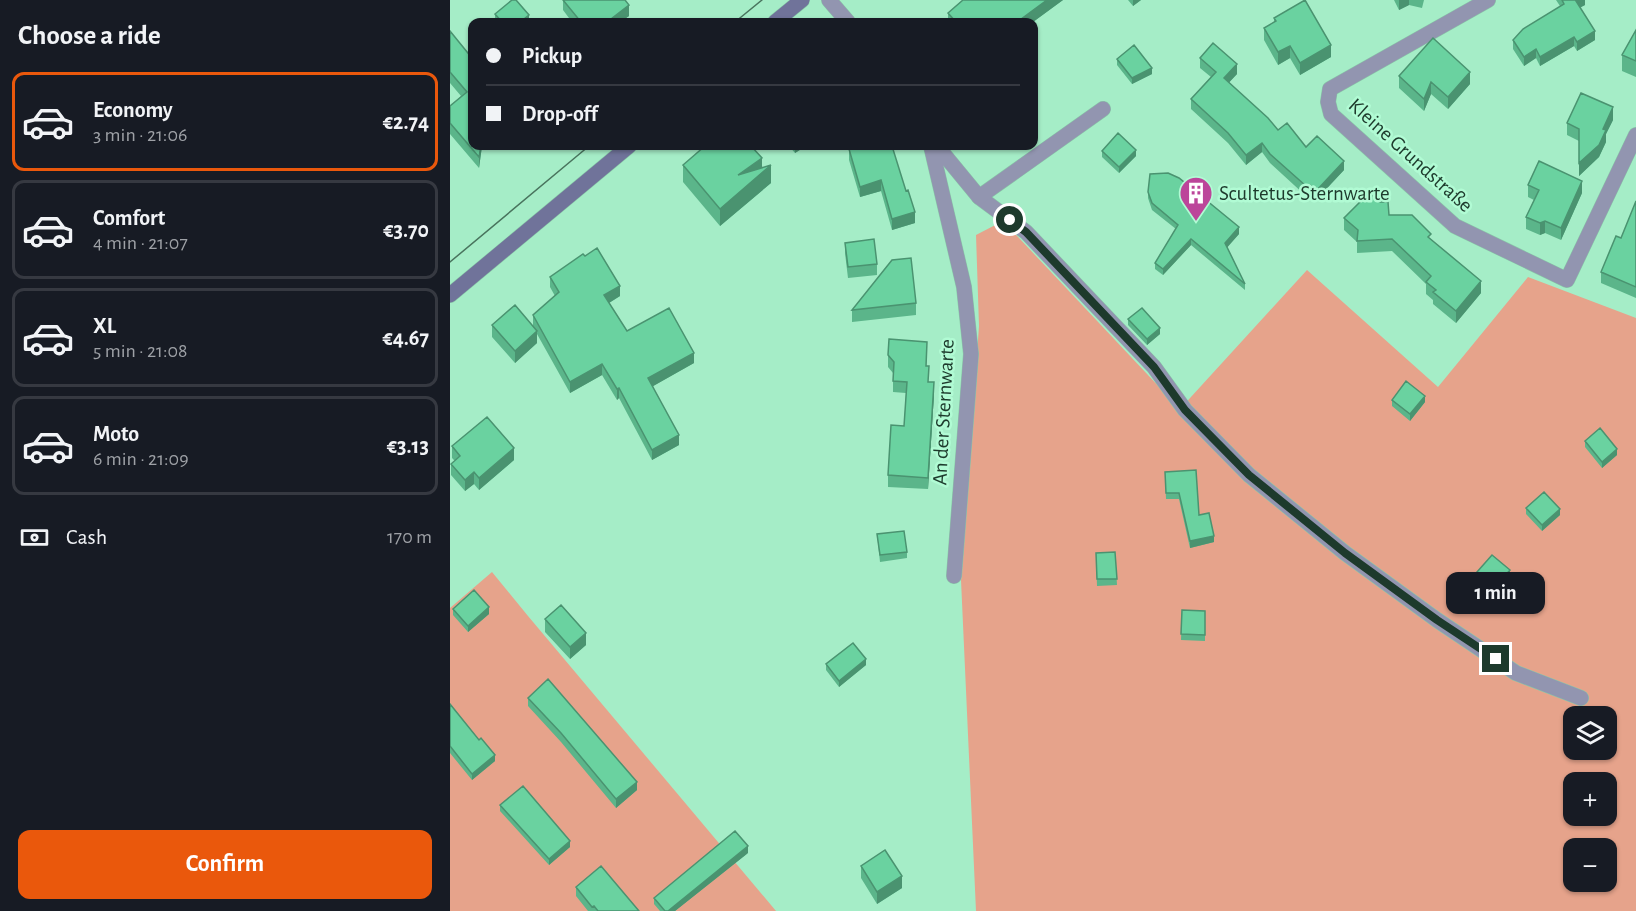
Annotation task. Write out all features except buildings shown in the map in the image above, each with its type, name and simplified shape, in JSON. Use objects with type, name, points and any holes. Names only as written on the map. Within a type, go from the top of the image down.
[{"type":"main road","points":[[780,18],[802,0]]},
{"type":"main road","points":[[450,295],[623,150]]},
{"type":"street","points":[[829,0],[845,18]]},
{"type":"street","name":"Kleine Grundstraße","points":[[1488,0],[1330,89],[1328,102],[1331,114],[1455,226],[1567,280],[1636,135]]},
{"type":"street","points":[[979,197],[1103,109]]},
{"type":"street","name":"An der Sternwarte","points":[[932,150],[964,287],[970,354],[954,576]]},
{"type":"street","points":[[940,150],[979,197],[1026,232],[1154,367],[1185,410],[1249,475],[1345,553],[1437,620],[1516,673],[1581,698]]},
{"type":"shaded area","points":[[1003,221],[1180,409],[1307,270],[1438,387],[1528,277],[1636,318],[1636,911],[976,911],[961,580],[979,326],[976,235]]},
{"type":"shaded area","points":[[492,572],[776,911],[450,911],[450,608]]},
{"type":"tram line","points":[[740,18],[762,0]]},
{"type":"tram line","points":[[450,262],[584,150]]},
{"type":"place","name":"Scultetus-Sternwarte","points":[[1196,222]]},
{"type":"route","points":[[1010,220],[1026,232],[1154,367],[1185,410],[1249,475],[1345,553],[1437,620],[1496,659]]}]
